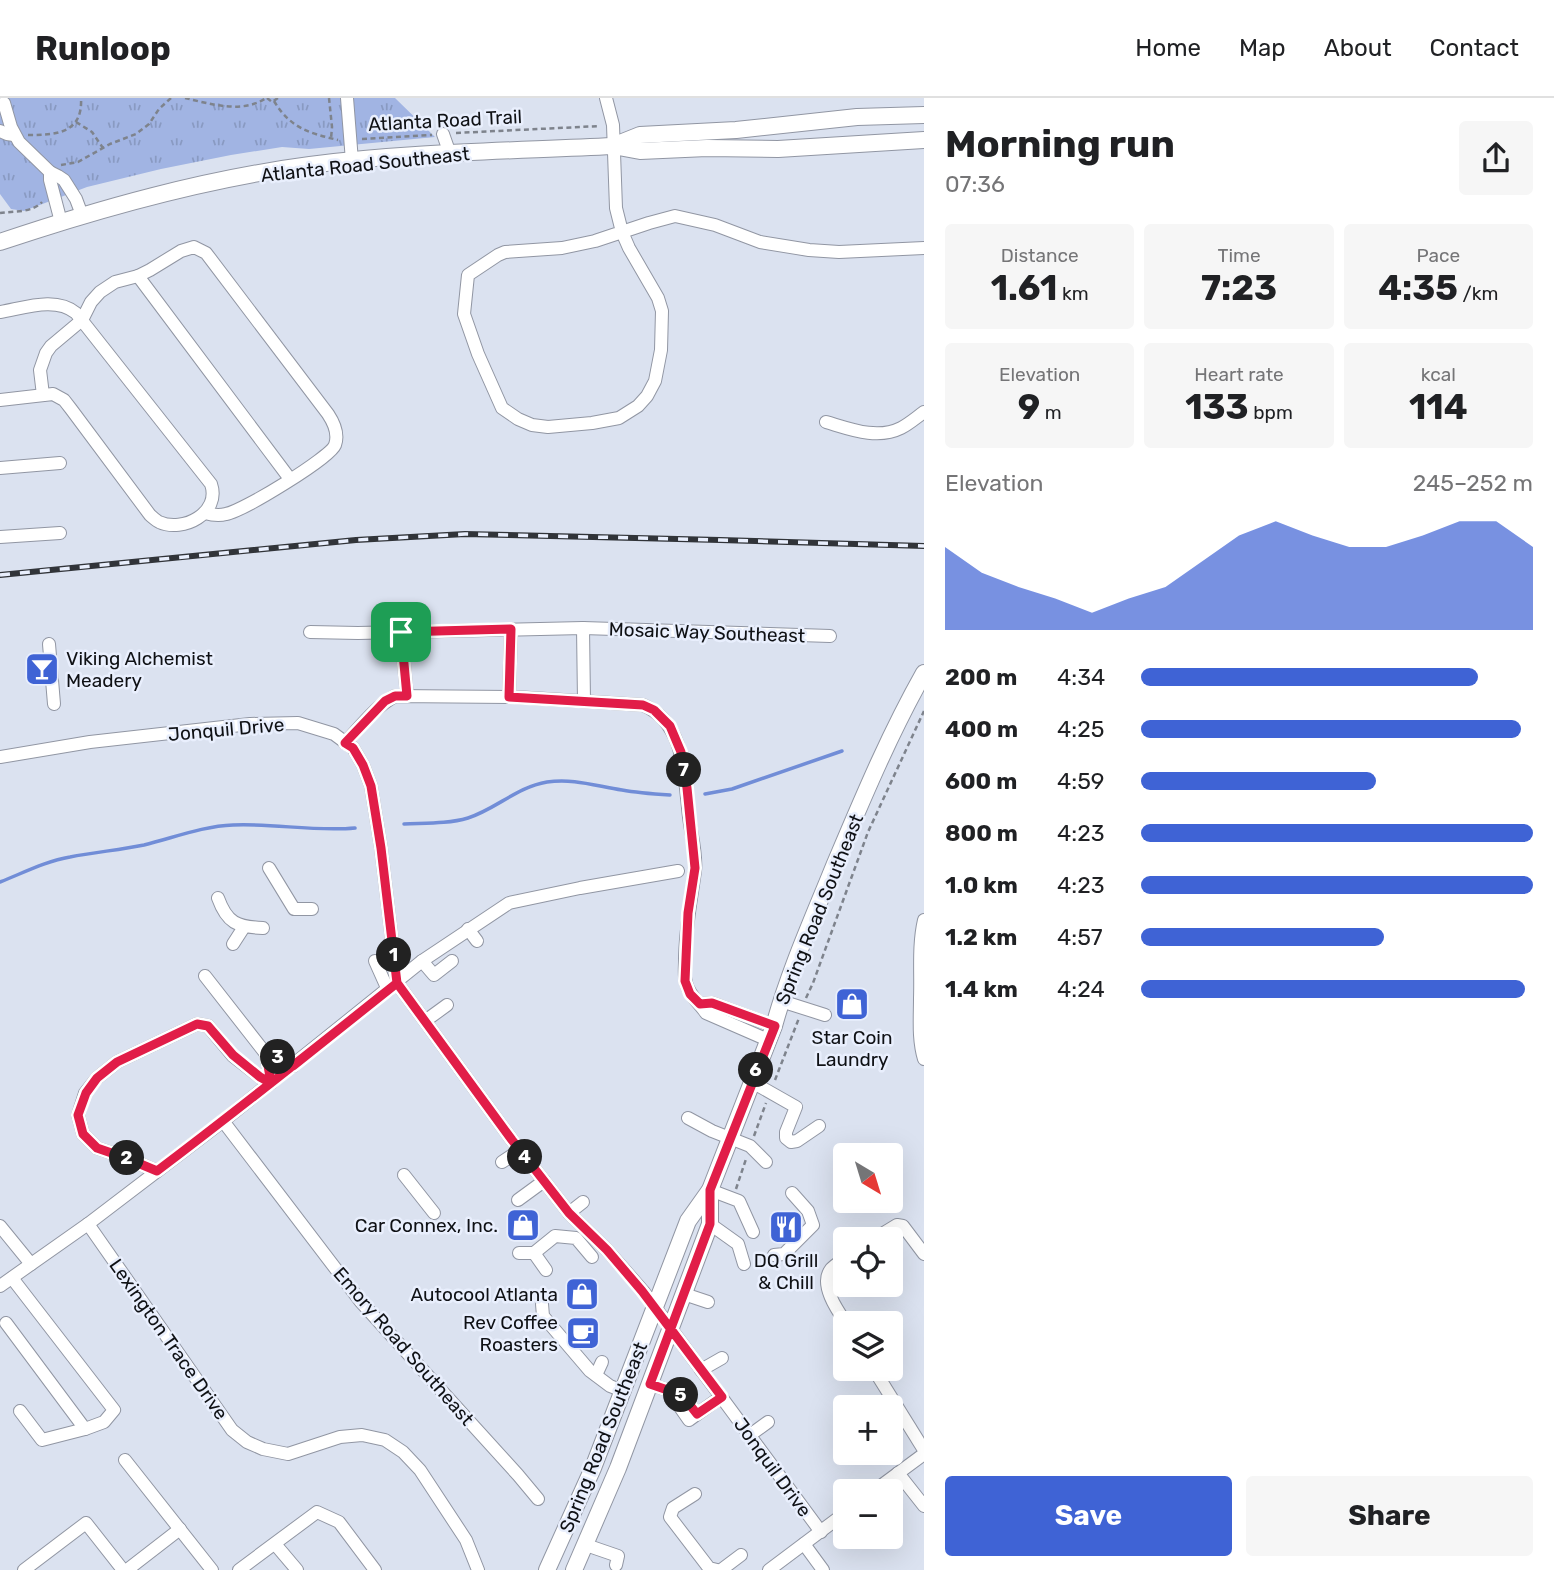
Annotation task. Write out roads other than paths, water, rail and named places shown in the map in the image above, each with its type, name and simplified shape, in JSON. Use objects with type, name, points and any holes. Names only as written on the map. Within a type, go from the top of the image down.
[{"type":"main road","name":"Atlanta Road Southeast","points":[[613,146],[640,135],[736,130],[857,117],[924,115]]},
{"type":"main road","name":"Atlanta Road Southeast","points":[[0,242],[82,215],[211,182],[308,165],[450,154],[613,146],[640,150],[778,149],[923,136]]},
{"type":"main road","name":"Spring Road Southeast","points":[[547,1570],[589,1478],[688,1221],[710,1190],[735,1140],[781,1001],[875,769],[924,673]]},
{"type":"main road","name":"Spring Road Southeast","points":[[574,1570],[618,1468],[710,1224],[710,1190]]},
{"type":"street","points":[[347,98],[352,161]]},
{"type":"street","points":[[606,98],[613,125],[616,208],[622,232],[658,298],[662,311],[661,350],[654,381],[647,396],[638,406],[619,418],[548,427],[532,425],[518,419],[502,408],[464,314],[468,275],[505,252],[562,248],[595,241],[622,232],[675,216],[715,225],[760,243],[809,250],[839,252],[924,248]]},
{"type":"street","points":[[4,103],[14,135],[50,172],[68,186],[82,215]]},
{"type":"street","points":[[0,131],[14,135]]},
{"type":"street","points":[[443,134],[450,154]]},
{"type":"street","points":[[50,172],[61,222]]},
{"type":"street","points":[[43,395],[40,370],[46,354],[51,346],[82,320],[91,302],[100,292],[115,282],[150,270],[181,251],[194,247],[206,253],[328,414],[335,428],[335,444],[330,452],[248,505],[228,514],[205,513]]},
{"type":"street","points":[[138,276],[290,479]]},
{"type":"street","points":[[0,313],[48,304],[71,308],[211,484],[213,501],[205,513],[189,522],[159,522],[150,515],[64,400],[53,394],[0,400]]},
{"type":"street","points":[[826,422],[860,432],[885,433],[902,428],[924,412]]},
{"type":"street","points":[[0,468],[60,463]]},
{"type":"street","points":[[0,537],[60,533]]},
{"type":"street","name":"Mosaic Way Southeast","points":[[583,628],[584,701]]},
{"type":"street","name":"Mosaic Way Southeast","points":[[310,632],[358,634],[583,628],[830,636]]},
{"type":"street","points":[[509,697],[511,629]]},
{"type":"street","points":[[401,632],[407,696]]},
{"type":"street","points":[[49,644],[54,704]]},
{"type":"street","points":[[345,743],[385,701],[395,696],[584,701],[643,705],[654,710],[670,726],[681,752],[687,788],[695,868],[688,913],[685,981],[690,994],[706,1013],[771,1033]]},
{"type":"street","name":"Jonquil Drive","points":[[0,757],[90,742],[250,724],[298,723],[334,733],[353,748],[371,786],[381,848],[393,987],[425,1021],[586,1239],[616,1260],[654,1307],[821,1532]]},
{"type":"street","points":[[269,868],[294,909],[312,909]]},
{"type":"street","points":[[0,1286],[88,1224],[223,1121],[422,961],[509,903],[678,871]]},
{"type":"street","points":[[218,898],[223,912],[231,921],[244,927],[263,928]]},
{"type":"street","points":[[924,920],[920,947],[920,1043],[924,1059]]},
{"type":"street","points":[[233,944],[244,927]]},
{"type":"street","points":[[468,929],[477,941]]},
{"type":"street","points":[[376,961],[393,987]]},
{"type":"street","points":[[422,961],[433,979],[452,961]]},
{"type":"street","points":[[205,976],[266,1054],[271,1083]]},
{"type":"street","points":[[781,1001],[825,1015]]},
{"type":"street","points":[[425,1021],[447,1005]]},
{"type":"street","points":[[157,1171],[97,1148],[83,1134],[78,1115],[86,1093],[97,1078],[117,1062],[197,1024],[208,1026],[233,1055],[271,1083]]},
{"type":"street","points":[[266,1054],[293,1066]]},
{"type":"street","points":[[752,1082],[796,1107],[786,1132],[786,1138],[791,1142],[797,1141],[819,1126]]},
{"type":"street","points":[[688,1118],[750,1146],[766,1162]]},
{"type":"street","name":"Emory Road Southeast","points":[[223,1121],[361,1302],[538,1499]]},
{"type":"street","points":[[502,1162],[520,1150]]},
{"type":"street","points":[[404,1175],[434,1213]]},
{"type":"street","points":[[525,1200],[544,1181]]},
{"type":"street","points":[[710,1190],[739,1201],[753,1232]]},
{"type":"street","points":[[774,1255],[784,1254],[813,1225],[808,1211],[792,1193]]},
{"type":"street","points":[[569,1213],[583,1202]]},
{"type":"street","name":"Lexington Trace Drive","points":[[88,1224],[232,1430],[247,1442],[263,1449],[288,1454],[340,1437],[362,1435],[385,1440],[403,1452],[420,1470],[466,1540],[478,1570]]},
{"type":"street","points":[[710,1224],[738,1244],[744,1264]]},
{"type":"street","points":[[0,1226],[31,1264]]},
{"type":"street","points":[[894,1227],[903,1226],[924,1254]]},
{"type":"street","points":[[519,1253],[534,1253],[555,1237],[576,1238],[586,1239],[592,1258]]},
{"type":"street","points":[[534,1253],[546,1270]]},
{"type":"street","points":[[833,1267],[827,1277],[827,1287],[840,1311]]},
{"type":"street","points":[[12,1278],[114,1410],[104,1422],[42,1440],[20,1411]]},
{"type":"street","points":[[684,1294],[708,1302]]},
{"type":"street","points":[[532,1324],[542,1310],[596,1375],[610,1386],[623,1391]]},
{"type":"street","points":[[6,1323],[85,1429]]},
{"type":"street","points":[[701,1370],[722,1358]]},
{"type":"street","points":[[596,1375],[601,1362]]},
{"type":"street","points":[[881,1381],[924,1452],[890,1479]]},
{"type":"street","points":[[650,1384],[679,1394],[673,1397],[689,1420],[722,1397]]},
{"type":"street","points":[[750,1435],[768,1422]]},
{"type":"street","points":[[125,1460],[212,1570]]},
{"type":"street","points":[[898,1473],[924,1506]]},
{"type":"street","points":[[695,1494],[673,1508],[670,1517],[709,1568],[719,1570],[741,1555]]},
{"type":"street","points":[[239,1570],[317,1512],[339,1522],[375,1570]]},
{"type":"street","points":[[770,1570],[833,1522]]},
{"type":"street","points":[[24,1570],[86,1523],[125,1570],[180,1529]]},
{"type":"street","points":[[275,1544],[296,1570]]},
{"type":"street","points":[[804,1544],[823,1570]]},
{"type":"street","points":[[586,1545],[618,1556],[616,1564]]},
{"type":"waterway","points":[[705,794],[732,789],[842,751]]},
{"type":"waterway","points":[[404,824],[468,818],[526,788],[547,782],[575,782],[670,795]]},
{"type":"waterway","points":[[0,882],[61,859],[144,845],[211,828],[233,825],[355,828]]},
{"type":"railway","points":[[0,575],[356,540],[465,534],[924,546]]},
{"type":"place","name":"Viking Alchemist Meadery","points":[[42,669]]},
{"type":"place","name":"Star Coin Laundry","points":[[852,1004]]},
{"type":"place","name":"Car Connex, Inc.","points":[[523,1225]]},
{"type":"place","name":"DQ Grill & Chill","points":[[786,1227]]},
{"type":"place","name":"Autocool Atlanta","points":[[582,1294]]},
{"type":"place","name":"Rev Coffee Roasters","points":[[583,1333]]}]
